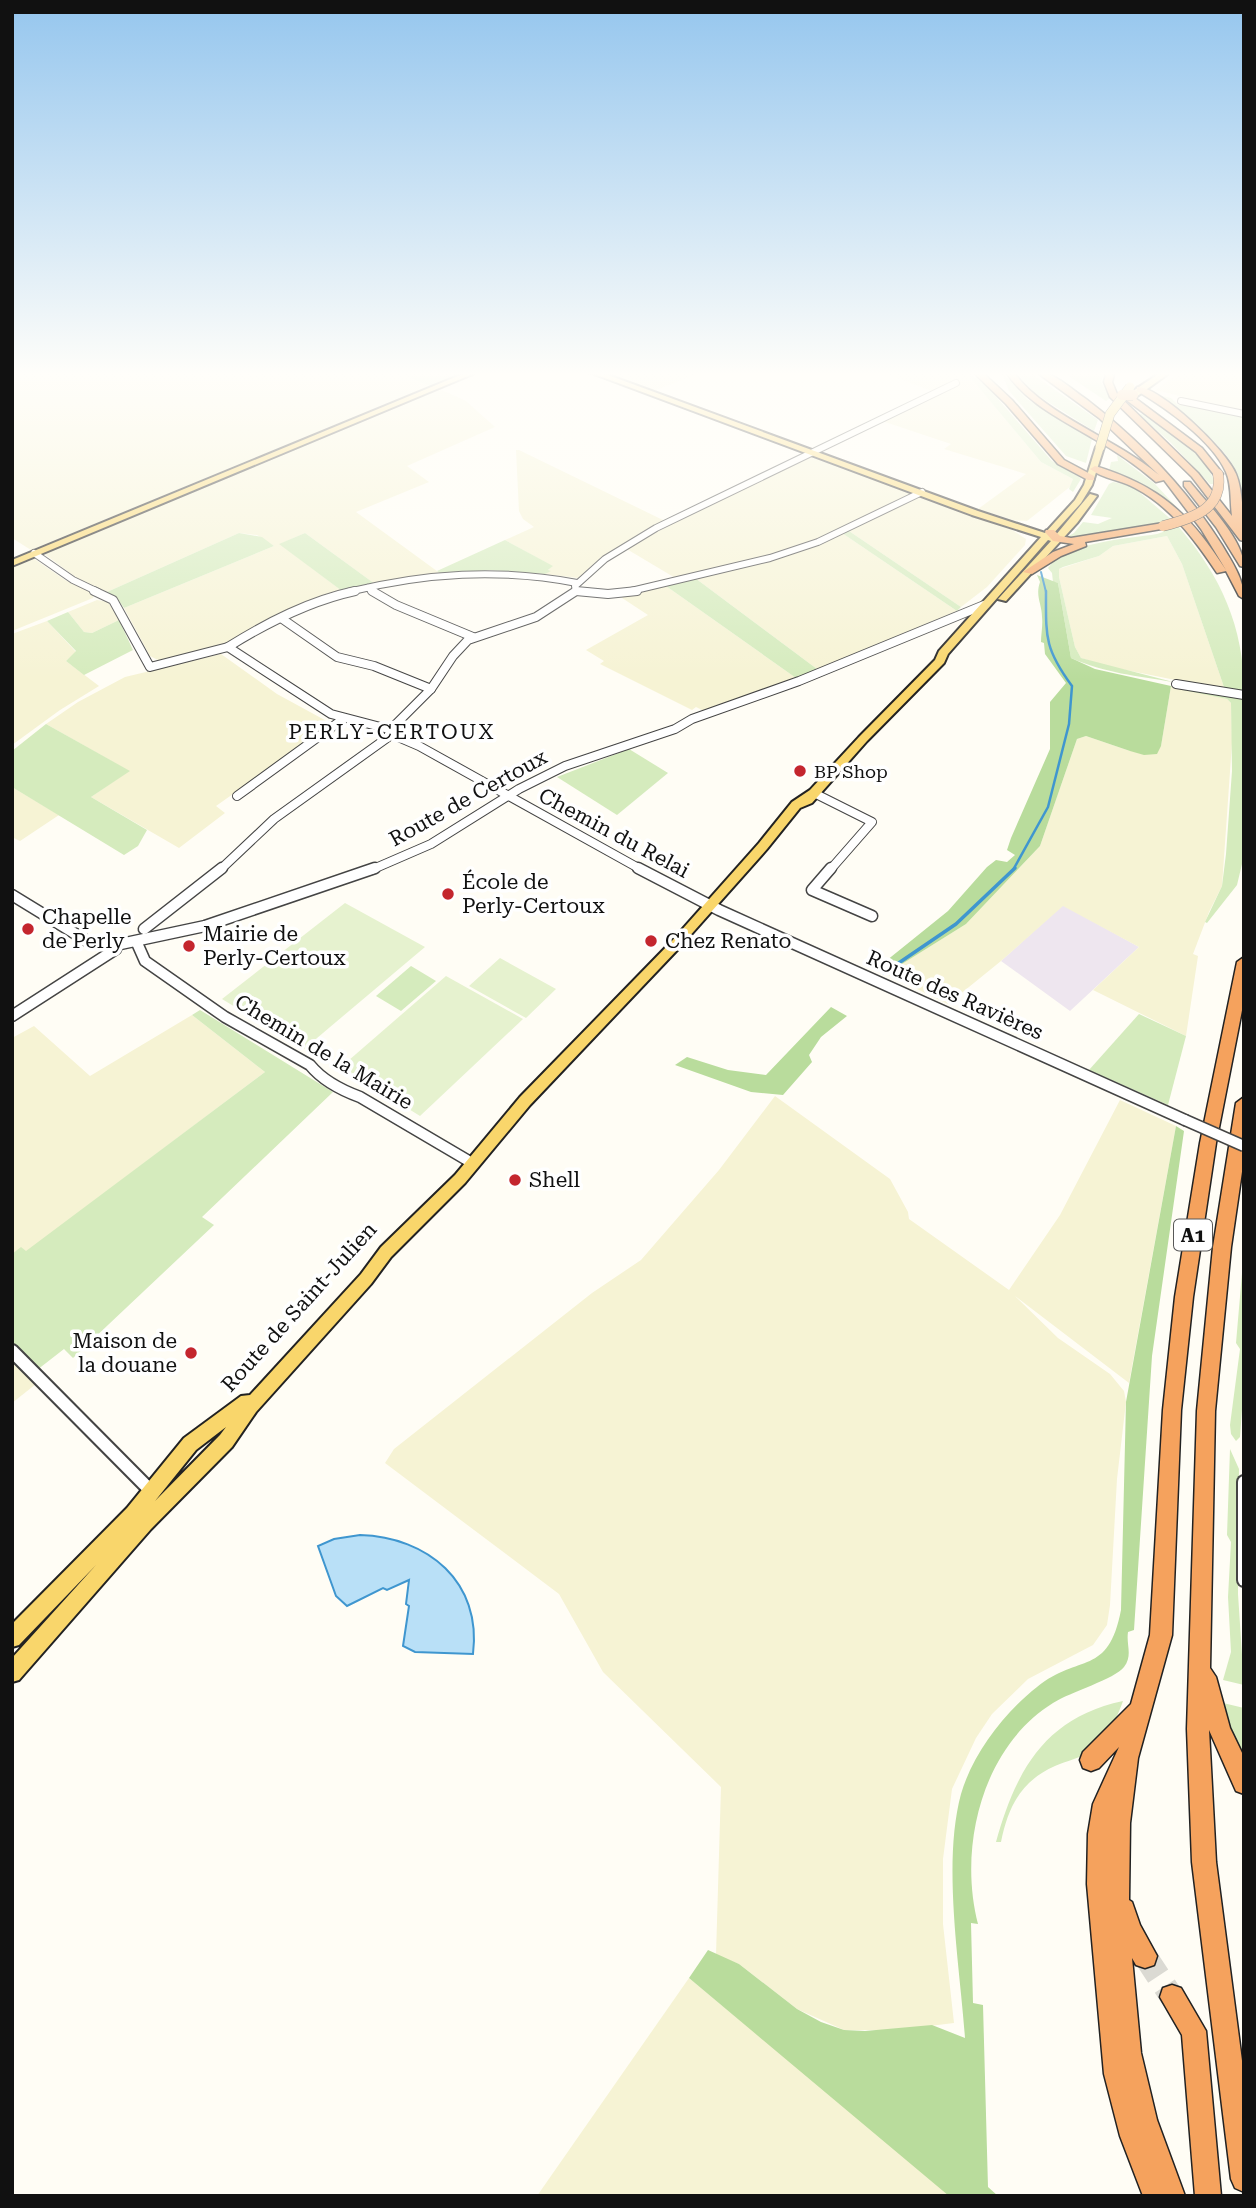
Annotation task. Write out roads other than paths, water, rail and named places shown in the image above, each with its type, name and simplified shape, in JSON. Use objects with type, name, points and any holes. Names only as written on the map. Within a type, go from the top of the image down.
[{"type":"highway","points":[[1113,474],[1132,482],[1161,501],[1190,529],[1213,559],[1244,609]]},
{"type":"highway","points":[[1151,474],[1204,524]]},
{"type":"highway","points":[[1164,474],[1204,524],[1244,596]]},
{"type":"highway","points":[[1176,474],[1209,511],[1244,564]]},
{"type":"highway","points":[[1194,474],[1244,536]]},
{"type":"highway","points":[[1028,572],[1057,554],[1087,541],[1163,526],[1193,517],[1212,504],[1221,489],[1219,474]]},
{"type":"highway","points":[[1230,474],[1236,514],[1244,536]]},
{"type":"highway","points":[[1051,538],[1087,541]]},
{"type":"highway","name":"A1","points":[[1142,1707],[1158,1652],[1163,1619],[1172,1410],[1189,1263],[1208,1143],[1244,962]]},
{"type":"highway","name":"A1","points":[[1200,1655],[1206,1411],[1222,1247],[1244,1104]]},
{"type":"highway","points":[[1200,1655],[1220,1730],[1244,1783]]},
{"type":"highway","points":[[1200,1655],[1198,1729],[1204,1862],[1244,2179]]},
{"type":"highway","points":[[1142,1707],[1127,1758],[1119,1823],[1117,1919],[1128,2053],[1144,2120],[1172,2196]]},
{"type":"highway","points":[[1091,1760],[1142,1707]]},
{"type":"highway","points":[[1127,1758],[1108,1787],[1103,1802],[1098,1856],[1099,1884],[1117,2074],[1133,2136],[1156,2196]]},
{"type":"highway","points":[[1119,1887],[1129,1930],[1145,1956]]},
{"type":"highway","points":[[1172,1997],[1194,2031],[1208,2196]]},
{"type":"highway","points":[[1230,2075],[1244,2097]]},
{"type":"main road","points":[[12,563],[226,474]]},
{"type":"main road","points":[[872,474],[1051,538]]},
{"type":"main road","name":"Route de Saint-Julien","points":[[12,1673],[120,1554],[150,1490],[190,1444],[248,1400],[359,1281],[383,1248],[675,945],[796,805],[814,793],[940,661],[954,653],[976,623],[1028,572],[1096,474]]},
{"type":"main road","name":"Route de Saint-Julien","points":[[976,623],[984,606],[1037,545],[1051,538],[1083,511],[1098,474]]},
{"type":"main road","points":[[1012,526],[1040,526],[1070,511]]},
{"type":"main road","points":[[1012,526],[1030,537],[1037,545]]},
{"type":"main road","name":"Route de Saint-Julien","points":[[12,1638],[80,1568],[226,1441],[250,1407],[366,1279],[386,1252],[460,1179],[471,1159]]},
{"type":"main road","points":[[36,1614],[53,1629]]},
{"type":"street","points":[[144,929],[206,883],[274,819],[391,732],[431,689],[458,649],[473,637],[537,617],[577,587],[594,566],[634,540],[763,474]]},
{"type":"street","points":[[34,553],[73,580],[113,600],[150,667],[228,647],[322,599],[368,588],[459,574],[509,572],[543,575],[577,587],[632,592],[779,555],[839,533],[922,492]]},
{"type":"street","points":[[368,588],[396,605],[473,637]]},
{"type":"street","name":"Route de Certoux","points":[[12,895],[103,948],[137,943],[224,920],[390,863],[431,844],[558,769],[676,729],[692,719],[799,681],[851,657],[984,606]]},
{"type":"street","points":[[281,618],[337,657],[374,666],[431,689]]},
{"type":"street","name":"Route de Certoux","points":[[942,621],[976,623]]},
{"type":"street","name":"Chemin du Relai","points":[[228,647],[298,694],[343,719],[391,732],[419,746],[710,904]]},
{"type":"street","points":[[1176,684],[1244,695]]},
{"type":"street","points":[[237,796],[343,719]]},
{"type":"street","points":[[814,793],[872,822],[812,890],[872,916]]},
{"type":"street","name":"Route des Ravières","points":[[710,904],[1244,1146]]},
{"type":"street","name":"Chemin de la Mairie","points":[[137,943],[142,957],[149,964],[225,1017],[310,1065],[319,1076],[346,1092],[360,1097],[471,1159]]},
{"type":"street","points":[[12,1016],[119,946]]},
{"type":"street","points":[[12,1352],[150,1490]]},
{"type":"street","points":[[1244,1482],[1244,1580]]},
{"type":"water","points":[[360,1535],[408,1544],[445,1568],[459,1585],[469,1605],[474,1628],[473,1654],[415,1652],[403,1646],[409,1606],[406,1604],[409,1580],[387,1590],[383,1588],[347,1606],[336,1596],[318,1546],[334,1539]]},
{"type":"waterway","points":[[1041,572],[1046,592]]},
{"type":"waterway","points":[[1013,870],[1048,807],[1069,724],[1072,686],[1056,661],[1048,641],[1046,592]]},
{"type":"waterway","points":[[884,973],[956,924],[1013,870]]},
{"type":"tunnel","points":[[1145,1956],[1172,1997]]},
{"type":"place","name":"BP Shop","points":[[800,771]]},
{"type":"place","name":"École de Perly-Certoux","points":[[448,894]]},
{"type":"place","name":"Chapelle de Perly","points":[[28,929]]},
{"type":"place","name":"Chez Renato","points":[[651,941]]},
{"type":"place","name":"Mairie de Perly-Certoux","points":[[189,946]]},
{"type":"place","name":"Shell","points":[[515,1180]]},
{"type":"place","name":"Maison de la douane","points":[[191,1353]]},
{"type":"district","name":"PERLY-CERTOUX","points":[[392,732]]}]
